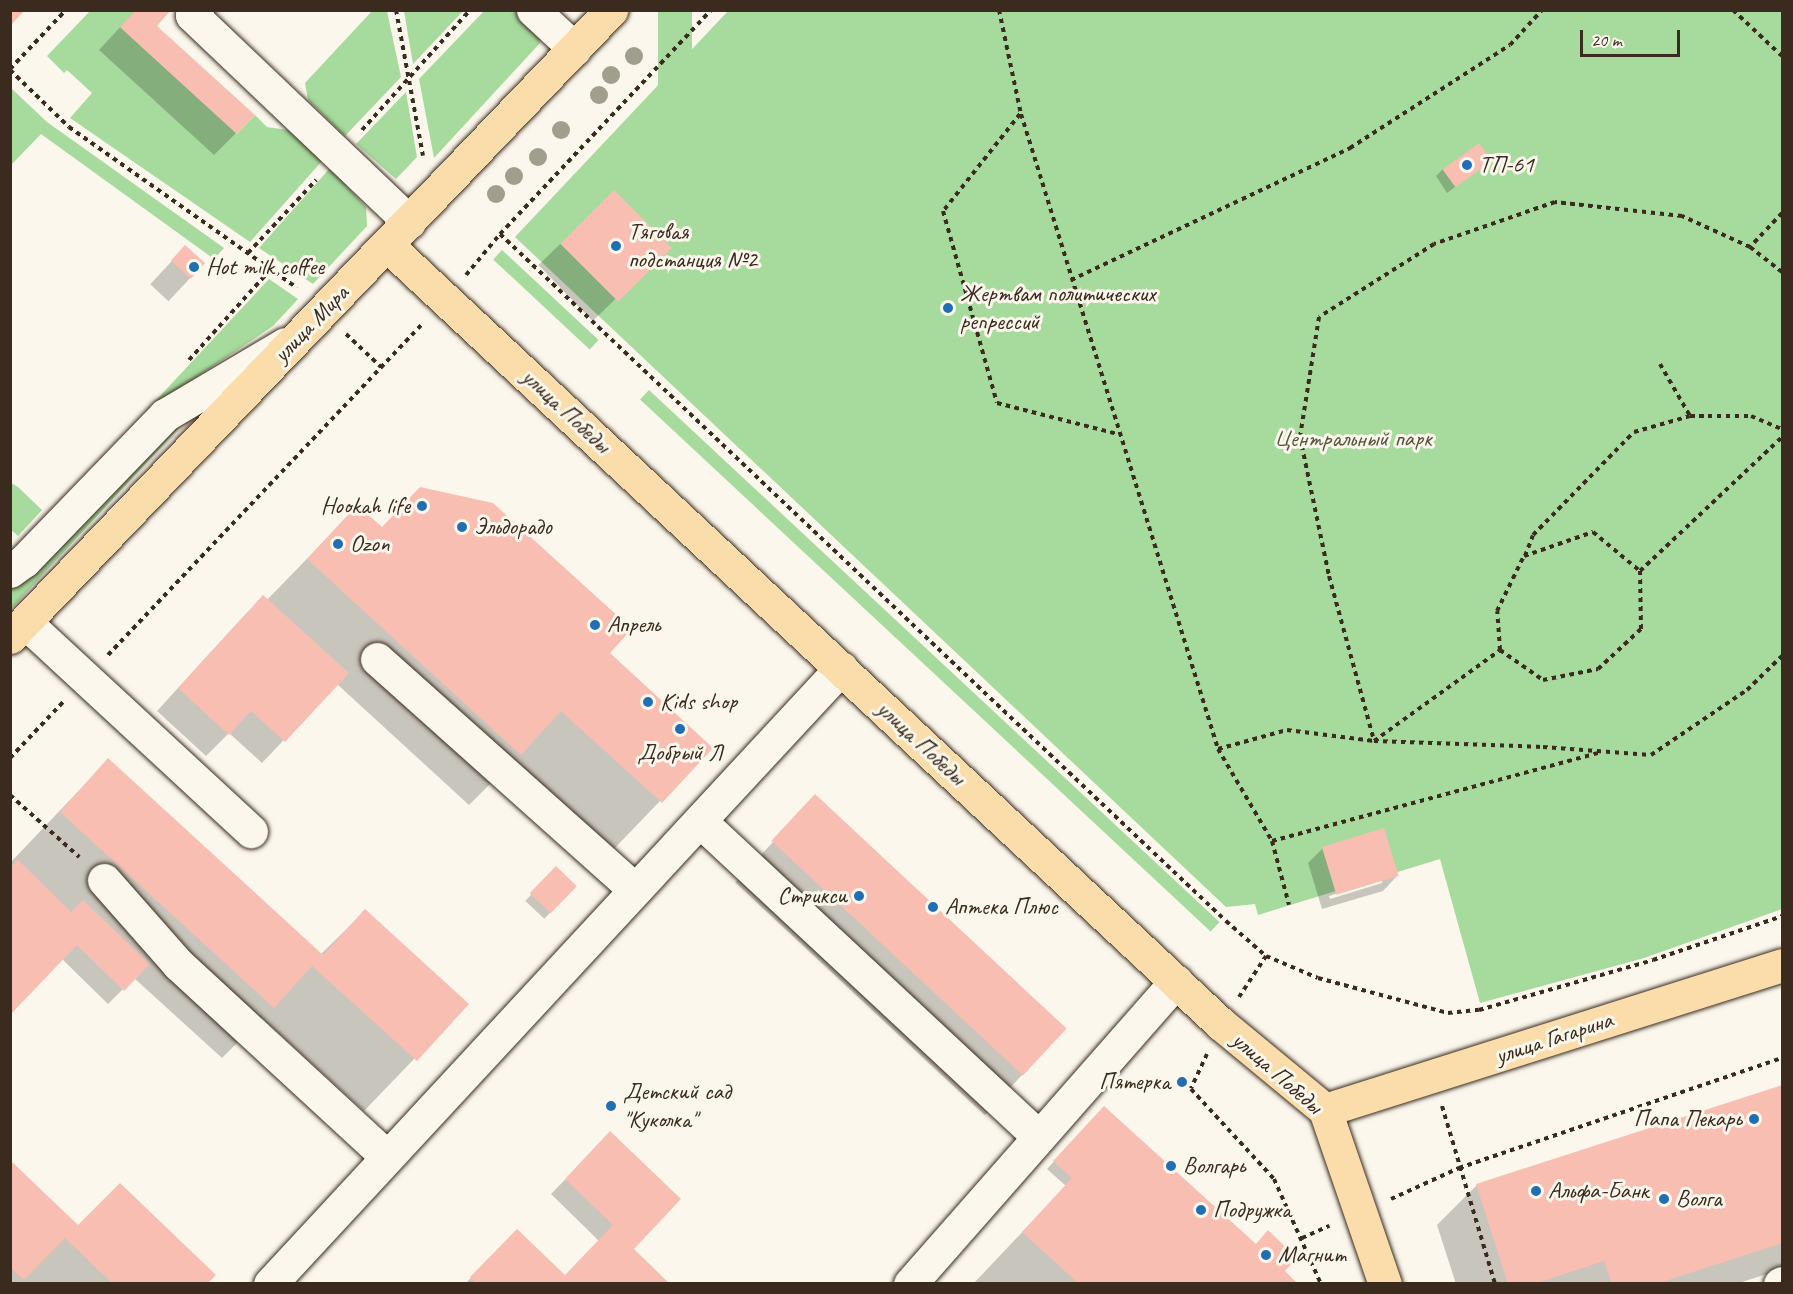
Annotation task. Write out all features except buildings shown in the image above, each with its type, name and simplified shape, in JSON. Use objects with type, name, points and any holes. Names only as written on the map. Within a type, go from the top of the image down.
[{"type":"main road","name":"улица Мира","points":[[18,630],[611,10]]},
{"type":"main road","name":"улица Победы","points":[[398,234],[446,298],[1221,1024],[1325,1110],[1385,1284]]},
{"type":"main road","name":"улица Гагарина","points":[[1325,1110],[1782,965]]},
{"type":"lane","points":[[197,10],[192,15],[398,234]]},
{"type":"lane","points":[[533,10],[575,49]]},
{"type":"lane","points":[[10,571],[24,561],[165,415],[300,336]]},
{"type":"lane","points":[[18,630],[86,678],[252,831]]},
{"type":"lane","points":[[378,659],[635,890]]},
{"type":"lane","points":[[270,1284],[841,668]]},
{"type":"lane","points":[[700,821],[1039,1137]]},
{"type":"lane","points":[[104,880],[178,964],[387,1157]]},
{"type":"lane","points":[[910,1284],[1176,981]]},
{"type":"path","points":[[66,10],[10,70],[69,127],[294,285],[381,367]]},
{"type":"path","points":[[396,10],[425,166]]},
{"type":"path","points":[[10,758],[446,298],[500,234],[711,10]]},
{"type":"path","points":[[999,10],[1021,114],[1118,434],[1218,749],[1272,841],[1289,905]]},
{"type":"path","points":[[1071,280],[1350,148],[1510,45],[1542,10]]},
{"type":"path","points":[[1733,10],[1782,56]]},
{"type":"path","points":[[1021,114],[943,211],[997,403],[1118,434]]},
{"type":"path","points":[[1374,741],[1329,576],[1300,437],[1319,317],[1434,244],[1555,202],[1682,216],[1750,247],[1782,272]]},
{"type":"path","points":[[1750,247],[1782,213]]},
{"type":"path","points":[[500,234],[1217,913],[1266,956],[1318,978],[1448,1013],[1479,1010],[1642,963],[1782,916]]},
{"type":"path","points":[[1660,364],[1690,416]]},
{"type":"path","points":[[1500,650],[1497,611],[1533,535],[1634,432],[1690,416],[1751,416],[1782,429]]},
{"type":"path","points":[[1500,650],[1543,680],[1598,669],[1641,629],[1640,571],[1782,437]]},
{"type":"path","points":[[1524,556],[1593,532],[1640,571]]},
{"type":"path","points":[[1374,741],[1500,650]]},
{"type":"path","points":[[1218,749],[1287,730],[1374,741],[1651,755],[1746,690],[1782,656]]},
{"type":"path","points":[[1272,841],[1604,751]]},
{"type":"path","points":[[10,795],[104,880]]},
{"type":"path","points":[[1459,1168],[1782,1058]]},
{"type":"path","points":[[1191,1089],[1275,1179],[1321,1284]]},
{"type":"path","points":[[1441,1104],[1495,1284]]},
{"type":"green space","points":[[404,10],[463,11],[413,64]]},
{"type":"green space","points":[[90,11],[136,11],[121,28],[237,134],[255,115],[267,127],[288,130],[322,161],[250,242],[70,118],[92,93],[67,70],[64,73],[47,56]]},
{"type":"green space","points":[[372,11],[387,11],[401,77],[345,136],[308,100],[305,83]]},
{"type":"green space","points":[[484,11],[518,11],[540,36],[540,43],[434,158],[419,79]]},
{"type":"green space","points":[[658,11],[692,11],[692,268],[658,268]]},
{"type":"green space","name":"Центральный парк","points":[[728,11],[1782,11],[1782,909],[1644,958],[1480,1003],[1440,859],[1258,915],[1255,904],[1226,907],[515,237]]},
{"type":"green space","points":[[11,88],[47,122],[224,248],[214,259],[41,134],[11,165]]},
{"type":"green space","points":[[406,92],[417,157],[396,179],[356,144]]},
{"type":"green space","points":[[330,168],[366,207],[367,226],[313,284],[259,248]]},
{"type":"green space","points":[[502,250],[599,340],[590,350],[493,260]]},
{"type":"green space","points":[[269,279],[298,299],[273,326],[146,411]]},
{"type":"green space","points":[[649,390],[1219,922],[1211,931],[640,400]]},
{"type":"green space","points":[[187,419],[11,609],[11,585],[159,433]]},
{"type":"green space","points":[[11,483],[42,510],[18,536],[11,530]]},
{"type":"place","name":"ТП-61","points":[[1467,165]]},
{"type":"place","name":"Тяговая подстанция №2","points":[[616,246]]},
{"type":"place","name":"Hot milk coffee","points":[[194,267]]},
{"type":"place","name":"Жертвам политических репрессий","points":[[948,308]]},
{"type":"place","name":"Hookah life","points":[[422,506]]},
{"type":"place","name":"Эльдорадо","points":[[462,527]]},
{"type":"place","name":"Ozon","points":[[338,544]]},
{"type":"place","name":"Апрель","points":[[595,625]]},
{"type":"place","name":"Kids shop","points":[[648,702]]},
{"type":"place","name":"Добрый Л","points":[[680,729]]},
{"type":"place","name":"Стрикси","points":[[859,896]]},
{"type":"place","name":"Аптека Плюс","points":[[933,907]]},
{"type":"place","name":"Пятерка","points":[[1182,1082]]},
{"type":"place","name":"Детский сад \"Куколка\"","points":[[611,1106]]},
{"type":"place","name":"Папа Пекарь","points":[[1754,1119]]},
{"type":"place","name":"Волгарь","points":[[1171,1166]]},
{"type":"place","name":"Альфа-Банк","points":[[1536,1191]]},
{"type":"place","name":"Волга","points":[[1664,1199]]},
{"type":"place","name":"Подружка","points":[[1201,1210]]},
{"type":"place","name":"Магнит","points":[[1266,1255]]}]
